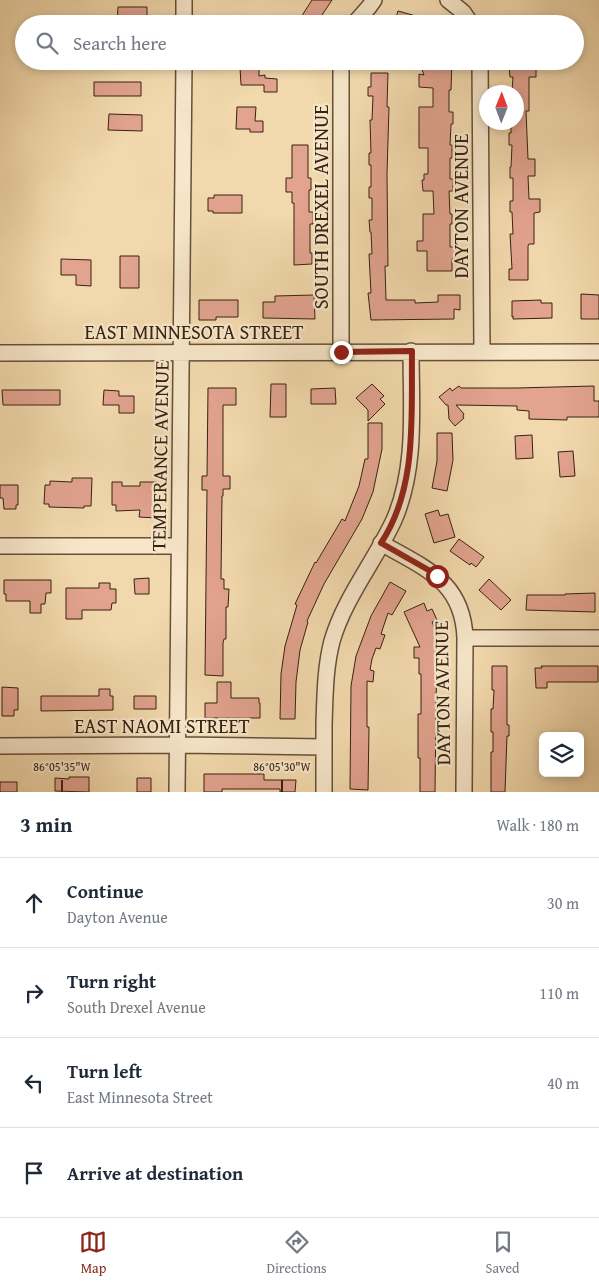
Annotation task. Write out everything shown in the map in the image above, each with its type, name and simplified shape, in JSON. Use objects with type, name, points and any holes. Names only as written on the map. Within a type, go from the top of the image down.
[{"type":"street","points":[[184,0],[184,15]]},
{"type":"street","points":[[362,15],[374,0]]},
{"type":"street","points":[[448,0],[465,15]]},
{"type":"street","name":"TEMPERANCE AVENUE","points":[[177,792],[184,70]]},
{"type":"street","name":"SOUTH DREXEL AVENUE","points":[[341,70],[341,352]]},
{"type":"street","name":"DAYTON AVENUE","points":[[480,70],[482,351]]},
{"type":"street","points":[[324,792],[327,663],[332,641],[344,609],[395,517],[404,489],[411,445],[412,351]]},
{"type":"street","name":"EAST MINNESOTA STREET","points":[[0,353],[599,352]]},
{"type":"street","name":"DAYTON AVENUE","points":[[381,543],[432,572],[452,594],[460,609],[465,638],[464,792]]},
{"type":"street","points":[[0,546],[179,546]]},
{"type":"street","points":[[465,638],[599,638]]},
{"type":"street","name":"EAST NAOMI STREET","points":[[0,746],[178,745],[324,747]]},
{"type":"building","points":[[312,0],[332,0],[322,15],[303,14]]},
{"type":"building","points":[[118,7],[147,7],[147,15],[118,15]]},
{"type":"building","points":[[398,11],[412,15],[397,15]]},
{"type":"building","points":[[240,70],[259,70],[259,76],[265,75],[265,78],[277,79],[277,92],[264,92],[264,85],[241,85]]},
{"type":"building","points":[[422,70],[452,70],[451,90],[449,90],[449,112],[453,112],[450,145],[452,145],[452,158],[450,158],[450,179],[453,179],[453,191],[449,191],[450,214],[452,214],[450,247],[457,247],[457,259],[452,259],[452,271],[427,271],[427,251],[417,251],[417,241],[423,241],[423,214],[434,214],[433,191],[423,191],[422,180],[424,180],[424,174],[428,174],[428,148],[419,148],[419,107],[433,107],[433,88],[419,87],[419,74],[424,75]]},
{"type":"building","points":[[509,70],[536,70],[536,77],[529,77],[529,111],[526,111],[528,159],[535,159],[535,176],[528,176],[529,199],[540,199],[540,212],[534,213],[534,244],[529,244],[528,246],[528,280],[509,280],[509,269],[512,269],[510,234],[513,234],[510,201],[513,201],[513,178],[510,178],[512,145],[509,145],[509,133],[511,133],[511,130],[524,130],[524,85],[512,85],[513,77],[510,77]]},
{"type":"building","points":[[371,73],[388,73],[388,266],[385,266],[386,300],[415,300],[415,303],[438,302],[438,295],[460,295],[460,310],[454,309],[454,319],[371,320],[368,293],[371,293],[369,254],[372,254],[369,220],[372,220],[372,198],[369,198],[371,165],[369,165],[369,153],[371,153],[370,120],[372,120],[373,96],[368,96],[368,87],[371,87]]},
{"type":"building","points":[[94,82],[141,82],[141,96],[94,96]]},
{"type":"building","points":[[237,107],[256,107],[255,121],[263,121],[263,132],[250,132],[250,129],[236,129]]},
{"type":"building","points":[[109,114],[142,115],[142,131],[108,130]]},
{"type":"building","points":[[292,145],[308,145],[308,178],[311,178],[309,212],[313,212],[313,224],[310,224],[312,264],[294,265],[294,203],[292,203],[292,192],[286,192],[286,178],[292,178]]},
{"type":"building","points":[[214,195],[242,195],[242,213],[213,213],[213,211],[208,211],[208,198],[214,198]]},
{"type":"building","points":[[120,256],[139,256],[139,288],[120,288]]},
{"type":"building","points":[[61,259],[91,260],[91,286],[76,285],[76,275],[61,275]]},
{"type":"building","points":[[581,294],[599,295],[599,319],[581,319]]},
{"type":"building","points":[[314,295],[315,319],[263,318],[263,302],[275,302],[275,296]]},
{"type":"building","points":[[199,300],[238,300],[238,317],[216,317],[216,320],[199,320]]},
{"type":"building","points":[[541,300],[541,303],[552,303],[552,318],[513,319],[512,301]]},
{"type":"building","points":[[271,384],[286,384],[286,417],[270,417]]},
{"type":"building","points":[[372,384],[384,396],[380,399],[385,404],[368,421],[368,410],[356,398]]},
{"type":"building","points":[[459,386],[461,388],[517,388],[594,386],[594,401],[599,401],[599,417],[567,417],[567,420],[529,419],[529,411],[517,410],[517,406],[456,405],[464,414],[464,418],[455,426],[449,419],[448,405],[439,397],[450,388],[452,391]]},
{"type":"building","points":[[208,388],[236,388],[236,405],[223,405],[223,476],[230,476],[230,489],[223,489],[222,496],[221,579],[224,579],[224,589],[229,589],[228,607],[226,607],[226,639],[224,639],[223,643],[223,676],[205,675],[207,490],[202,490],[202,476],[207,476]]},
{"type":"building","points":[[335,388],[336,404],[311,404],[311,389]]},
{"type":"building","points":[[2,390],[60,390],[60,405],[3,405]]},
{"type":"building","points":[[104,390],[119,391],[119,396],[134,396],[134,413],[119,413],[119,405],[103,405]]},
{"type":"building","points":[[368,423],[382,423],[382,449],[373,492],[362,519],[324,584],[307,621],[300,650],[296,682],[295,719],[280,719],[281,674],[285,646],[297,605],[295,604],[315,562],[342,519],[345,521],[359,486],[365,459],[368,459]]},
{"type":"building","points":[[437,433],[452,433],[453,460],[447,491],[432,488],[437,461]]},
{"type":"building","points":[[532,435],[533,458],[516,459],[515,436]]},
{"type":"building","points":[[573,451],[575,476],[560,477],[558,452]]},
{"type":"building","points":[[72,478],[92,478],[91,506],[84,506],[84,508],[49,507],[49,504],[44,504],[45,485],[50,485],[50,481],[72,482]]},
{"type":"building","points":[[112,482],[122,482],[122,486],[140,486],[140,482],[157,482],[157,518],[139,517],[140,510],[116,511],[116,505],[112,505]]},
{"type":"building","points":[[0,485],[18,485],[18,505],[16,505],[16,509],[4,509],[3,498],[0,498]]},
{"type":"building","points":[[438,510],[440,516],[448,514],[455,537],[434,543],[425,514]]},
{"type":"building","points":[[459,539],[484,557],[476,567],[450,551]]},
{"type":"building","points":[[149,578],[149,594],[135,594],[134,579]]},
{"type":"building","points":[[489,579],[511,600],[501,610],[479,590]]},
{"type":"building","points":[[4,580],[51,580],[51,593],[46,593],[45,604],[41,604],[41,613],[30,613],[30,601],[6,601]]},
{"type":"building","points":[[390,582],[406,591],[392,615],[388,613],[381,634],[385,635],[380,649],[376,648],[372,659],[370,670],[374,671],[373,682],[367,681],[367,727],[369,727],[368,790],[350,789],[351,686],[356,656],[371,616]]},
{"type":"building","points":[[99,583],[110,583],[110,589],[116,589],[116,603],[112,603],[111,610],[82,610],[82,619],[66,619],[66,588],[99,588]]},
{"type":"building","points":[[595,593],[595,612],[526,610],[527,595]]},
{"type":"building","points":[[424,603],[427,611],[432,609],[437,620],[432,622],[437,633],[435,792],[420,792],[418,714],[421,714],[421,674],[419,674],[419,658],[414,658],[414,647],[420,647],[404,612]]},
{"type":"building","points":[[492,666],[507,666],[507,725],[509,725],[509,736],[507,736],[505,792],[491,792],[493,732],[491,732],[491,709],[493,709],[494,690],[492,690]]},
{"type":"building","points":[[541,666],[598,666],[598,682],[547,682],[547,688],[536,688],[535,668],[542,668]]},
{"type":"building","points":[[217,682],[231,682],[231,698],[259,698],[260,718],[205,718],[205,703],[217,703]]},
{"type":"building","points":[[2,687],[18,688],[18,710],[14,710],[14,716],[2,716]]},
{"type":"building","points":[[99,689],[110,689],[110,696],[113,696],[113,710],[41,711],[41,696],[99,696]]},
{"type":"building","points":[[134,696],[156,696],[156,709],[134,709]]},
{"type":"building","points":[[204,774],[264,774],[264,780],[296,780],[295,792],[280,792],[280,789],[222,789],[222,792],[204,792]]},
{"type":"building","points":[[69,777],[89,777],[89,792],[55,791],[55,778],[69,779]]},
{"type":"building","points":[[137,778],[151,778],[151,792],[137,792]]},
{"type":"building","points":[[0,782],[17,782],[17,792],[0,792]]},
{"type":"route","points":[[341,352],[412,351],[410,456],[404,489],[395,517],[381,543],[437,576]]}]
